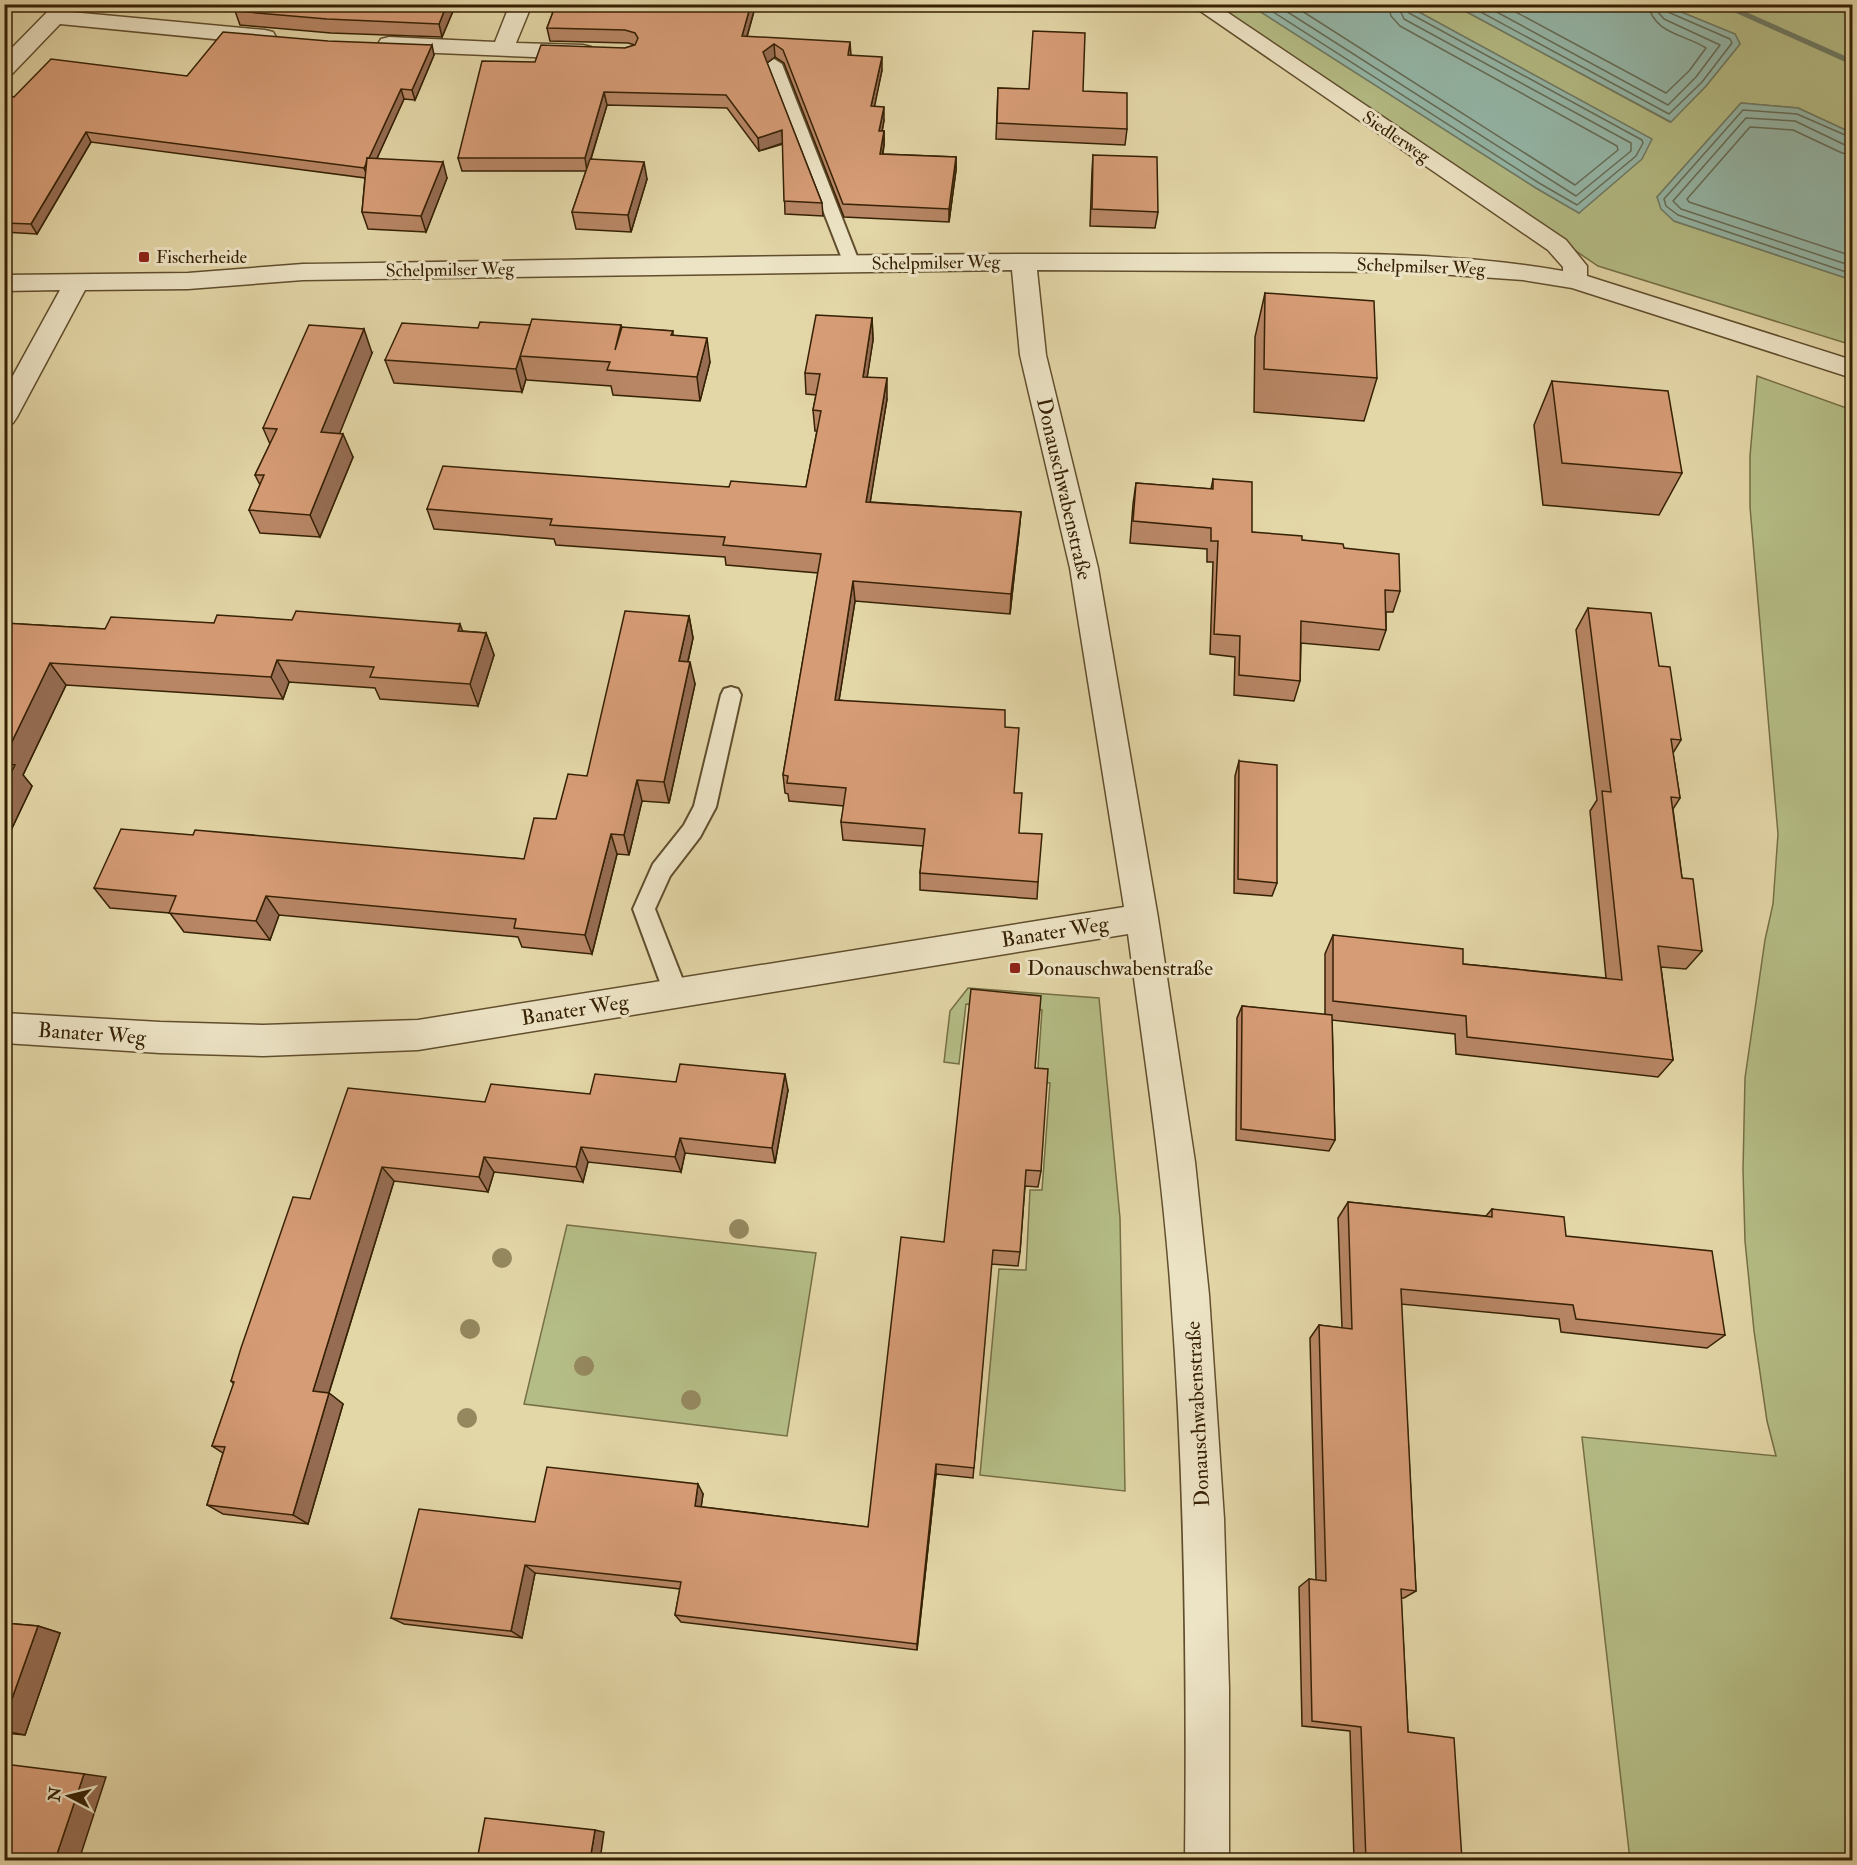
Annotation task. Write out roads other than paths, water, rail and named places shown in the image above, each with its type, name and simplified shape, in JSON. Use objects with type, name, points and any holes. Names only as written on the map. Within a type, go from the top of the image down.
[{"type":"street","points":[[503,49],[520,4]]},
{"type":"street","name":"Siedlerweg","points":[[1200,4],[1557,245],[1575,266],[1575,281]]},
{"type":"street","points":[[4,69],[61,11],[288,39]]},
{"type":"street","points":[[374,44],[603,52]]},
{"type":"street","name":"Schelpmilser Weg","points":[[4,283],[188,281],[303,272],[852,264],[1024,262],[1410,264],[1523,273],[1575,281],[1852,369]]},
{"type":"street","name":"Donauschwabenstraße","points":[[1024,262],[1033,355],[1084,568],[1142,918],[1177,1162],[1190,1295],[1204,1519],[1208,1688],[1207,1860]]},
{"type":"street","points":[[6,413],[77,282]]},
{"type":"street","name":"Banater Weg","points":[[4,1029],[254,1041],[355,1041],[418,1035],[1142,918]]},
{"type":"lane","points":[[774,64],[852,264]]},
{"type":"lane","points":[[676,993],[644,909],[661,871],[693,831],[705,807],[730,695]]},
{"type":"water","points":[[1250,5],[1406,5],[1652,139],[1642,159],[1579,213],[1536,188]]},
{"type":"water","points":[[1454,5],[1664,5],[1735,34],[1740,44],[1706,86],[1671,122]]},
{"type":"water","points":[[1741,103],[1798,108],[1852,133],[1852,280],[1674,221],[1661,209],[1657,197]]},
{"type":"waterway","points":[[1720,4],[1852,62]]},
{"type":"place","name":"Fischerheide","points":[[144,257]]},
{"type":"place","name":"Donauschwabenstraße","points":[[1015,968]]}]
